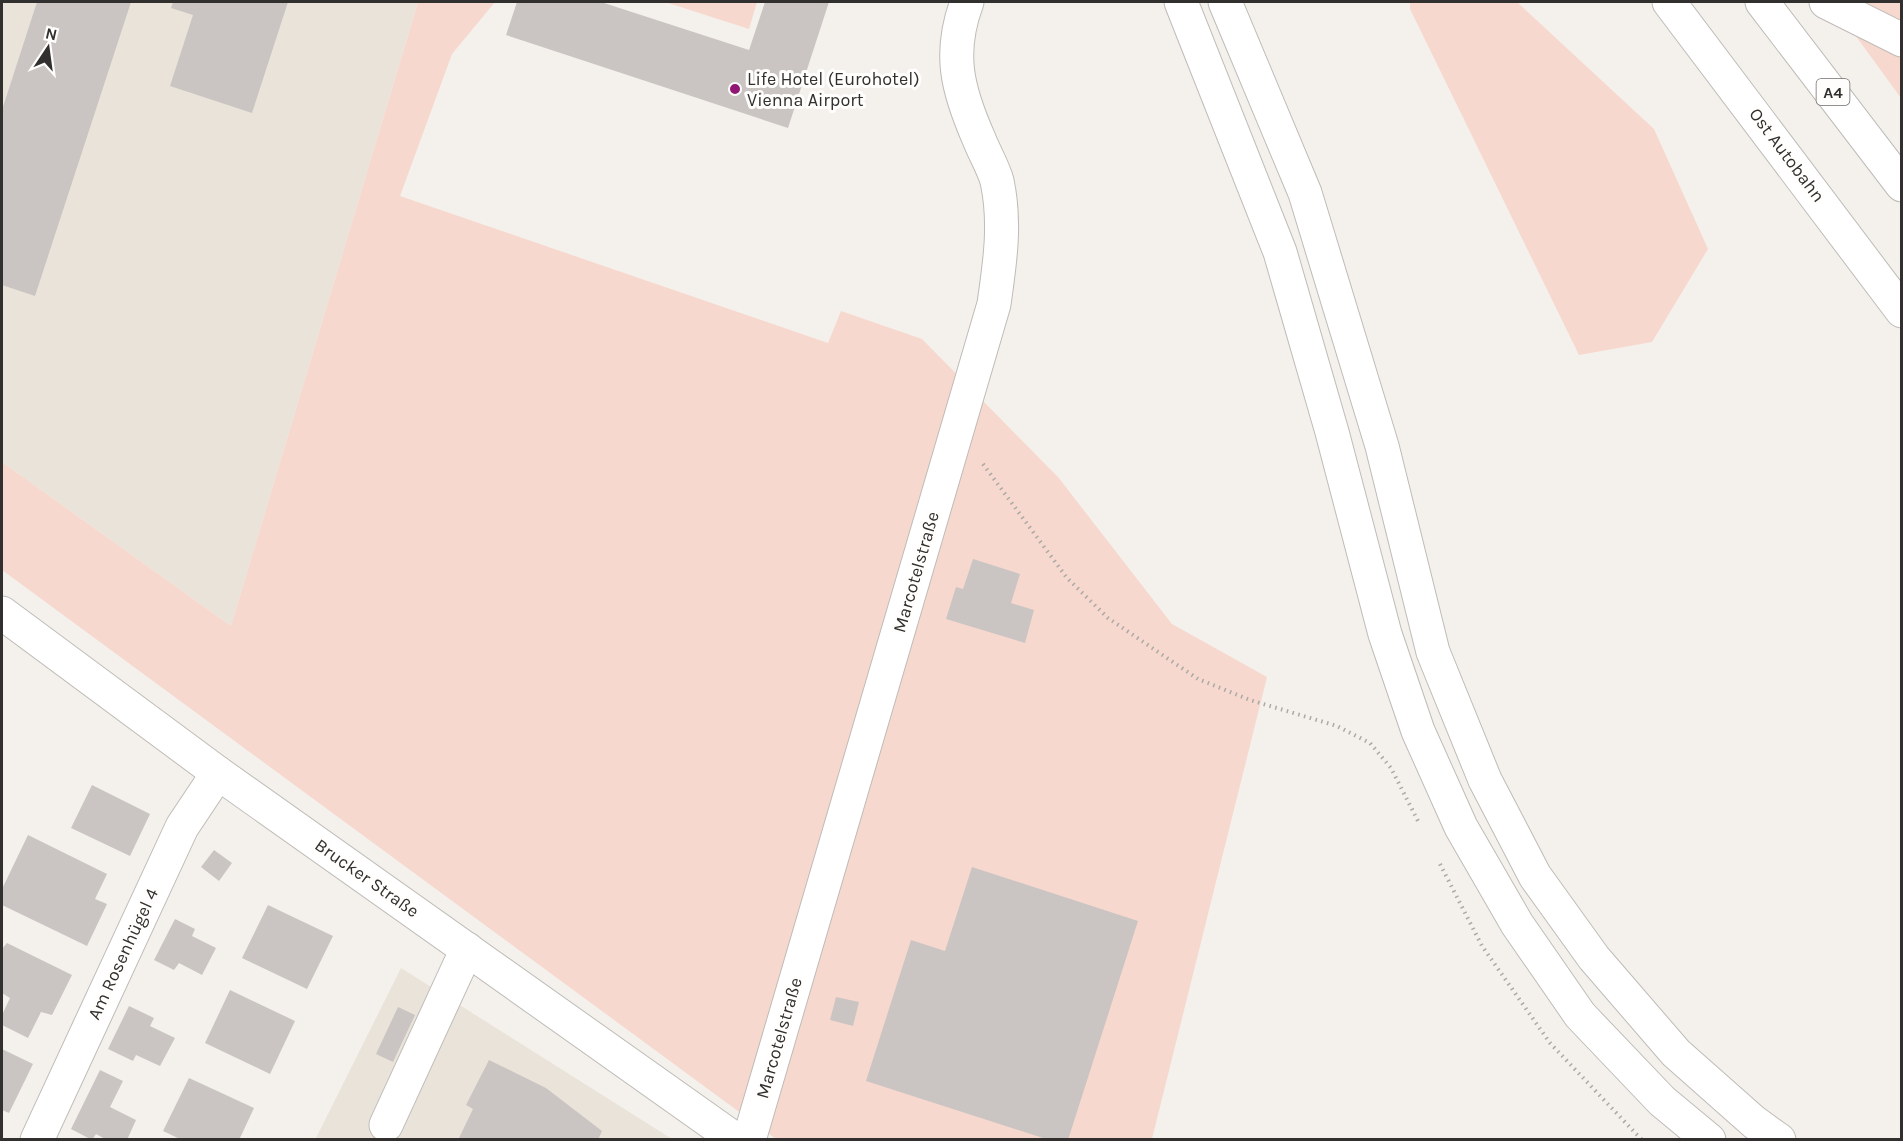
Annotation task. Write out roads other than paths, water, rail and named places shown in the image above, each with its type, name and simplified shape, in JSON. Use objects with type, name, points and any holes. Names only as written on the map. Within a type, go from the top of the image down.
[{"type":"main road","name":"Marcotelstraße","points":[[749,1140],[994,304],[1003,237],[996,180],[968,113],[957,74],[957,28],[967,2]]},
{"type":"main road","points":[[1181,2],[1280,252],[1332,432],[1385,634],[1418,731],[1461,827],[1517,924],[1580,1015],[1662,1101],[1709,1140]]},
{"type":"main road","points":[[1225,2],[1305,193],[1382,446],[1433,652],[1485,780],[1535,876],[1594,958],[1676,1053],[1754,1122],[1779,1140]]},
{"type":"main road","name":"Ost Autobahn","points":[[1669,2],[1829,211],[1902,311]]},
{"type":"main road","name":"A4","points":[[1762,2],[1902,185]]},
{"type":"main road","points":[[1826,2],[1902,40]]},
{"type":"main road","name":"Brucker Straße","points":[[2,613],[219,773],[736,1140]]},
{"type":"main road","name":"Am Rosenhügel 4","points":[[37,1140],[182,827],[219,773]]},
{"type":"main road","points":[[386,1125],[467,950]]},
{"type":"place","name":"Life Hotel (Eurohotel) Vienna Airport","points":[[735,89]]}]
